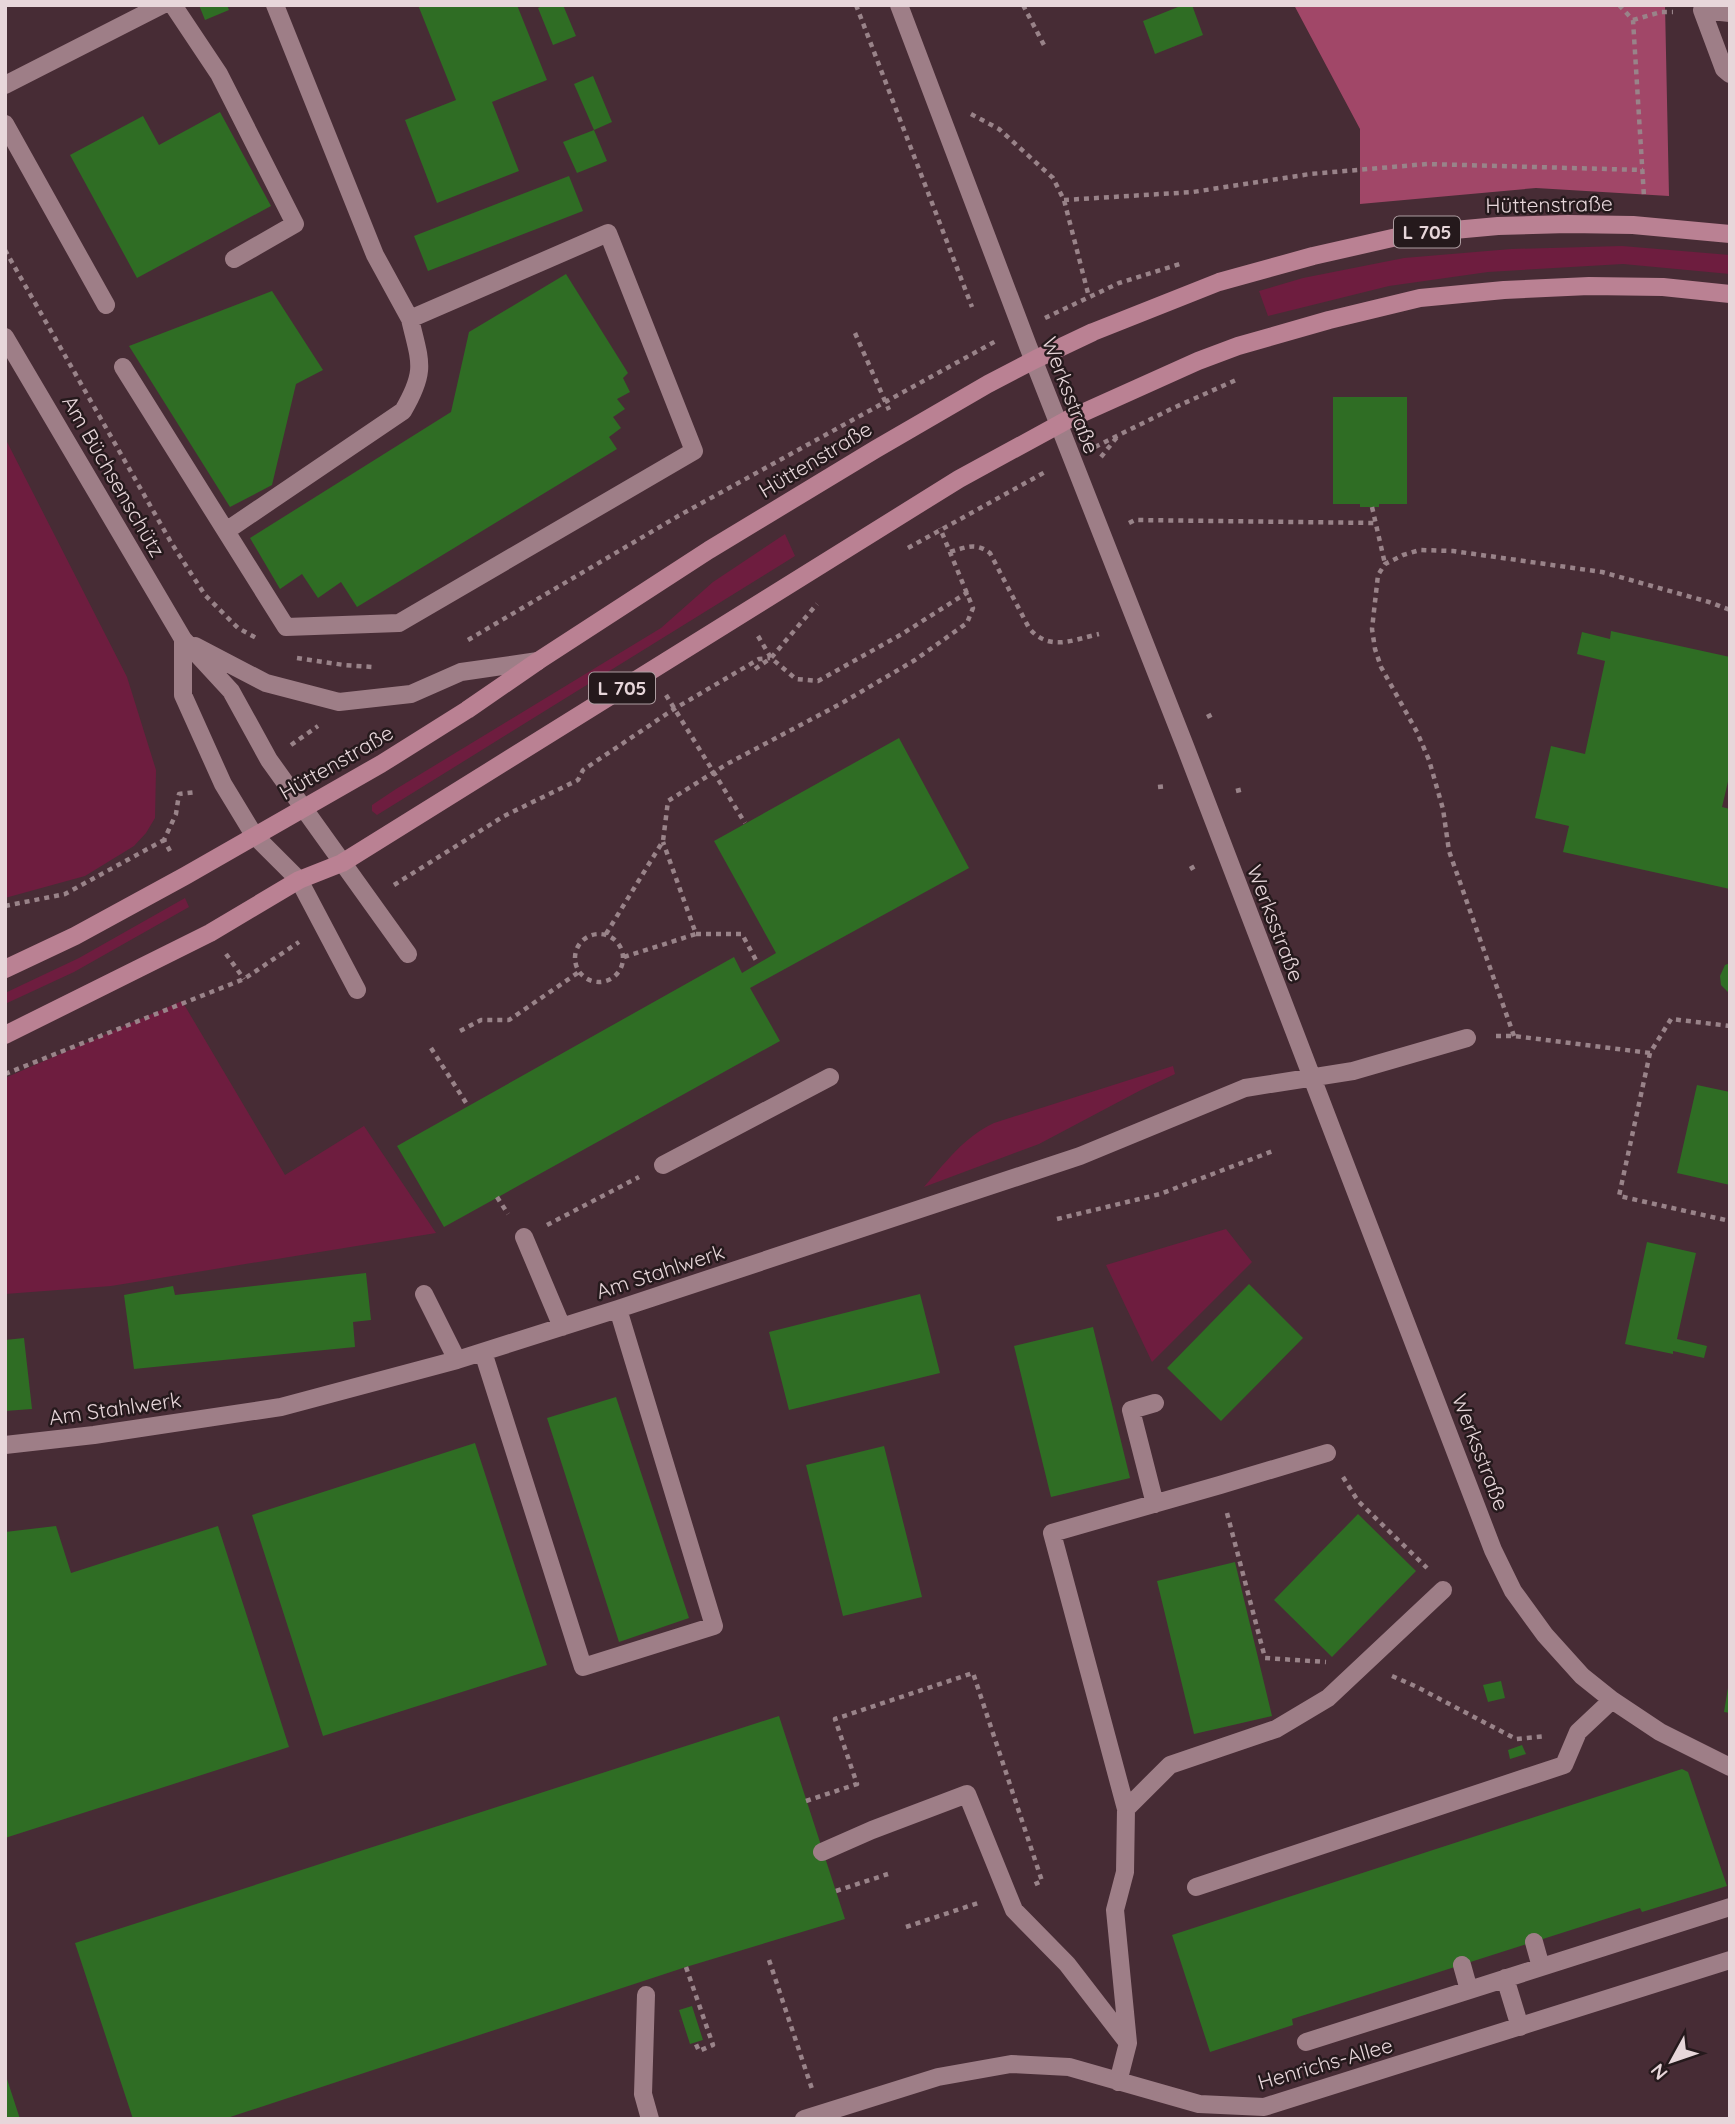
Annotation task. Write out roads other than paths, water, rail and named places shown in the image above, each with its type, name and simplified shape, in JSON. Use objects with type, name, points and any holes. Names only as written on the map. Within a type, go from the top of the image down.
[{"type":"main road","name":"Hüttenstraße","points":[[5,969],[75,936],[185,876],[402,751],[709,550],[931,416],[1036,359],[1093,332],[1219,282],[1313,256],[1410,234],[1498,226],[1568,224],[1633,225],[1730,234]]},
{"type":"main road","name":"L 705","points":[[5,1035],[210,933],[299,880],[342,863],[959,479],[1069,419],[1160,378],[1238,346],[1420,298],[1504,289],[1589,286],[1662,287],[1730,294]]},
{"type":"street","points":[[5,85],[162,5]]},
{"type":"street","points":[[173,5],[219,74],[295,224],[234,259]]},
{"type":"street","points":[[226,531],[403,411],[417,388],[421,364],[410,319],[375,255],[275,5]]},
{"type":"street","name":"Werksstraße","points":[[899,5],[1023,335],[1185,746],[1493,1550],[1513,1591],[1545,1635],[1582,1676],[1660,1732],[1730,1768]]},
{"type":"street","points":[[1730,13],[1702,10],[1724,69],[1730,74]]},
{"type":"street","points":[[5,124],[106,305]]},
{"type":"street","points":[[122,367],[286,627],[399,623],[694,451],[608,233],[410,319]]},
{"type":"street","name":"Am Büchsenschütz","points":[[5,337],[183,639],[231,691],[269,760],[408,954]]},
{"type":"street","points":[[357,990],[299,880],[254,835],[223,784],[183,695],[183,639],[267,683],[339,702],[411,694],[461,673],[538,661]]},
{"type":"street","name":"Am Stahlwerk","points":[[5,1445],[94,1435],[281,1407],[457,1360],[1080,1156],[1245,1088],[1353,1071],[1467,1038]]},
{"type":"street","points":[[663,1165],[830,1077]]},
{"type":"street","points":[[524,1237],[562,1327]]},
{"type":"street","points":[[424,1294],[457,1360]]},
{"type":"street","points":[[484,1352],[583,1667],[714,1626],[618,1309]]},
{"type":"street","points":[[1155,1402],[1131,1410],[1155,1504]]},
{"type":"street","points":[[1118,2082],[1128,2043],[1115,1910],[1125,1872],[1126,1809],[1052,1533],[1327,1453]]},
{"type":"street","points":[[1126,1809],[1170,1765],[1276,1729],[1328,1698],[1443,1590]]},
{"type":"street","points":[[1196,1887],[1564,1765],[1578,1732],[1612,1700]]},
{"type":"street","points":[[822,1852],[967,1794],[1014,1910],[1067,1964],[1128,2043]]},
{"type":"street","points":[[1306,2042],[1730,1907]]},
{"type":"street","points":[[1534,1942],[1541,1967]]},
{"type":"street","name":"Henrichs-Allee","points":[[812,2116],[938,2077],[1011,2064],[1069,2067],[1199,2104],[1264,2107],[1730,1960]]},
{"type":"street","points":[[1462,1965],[1469,1990]]},
{"type":"street","points":[[1505,1978],[1520,2027]]},
{"type":"street","points":[[646,1995],[643,2094],[650,2119]]}]
